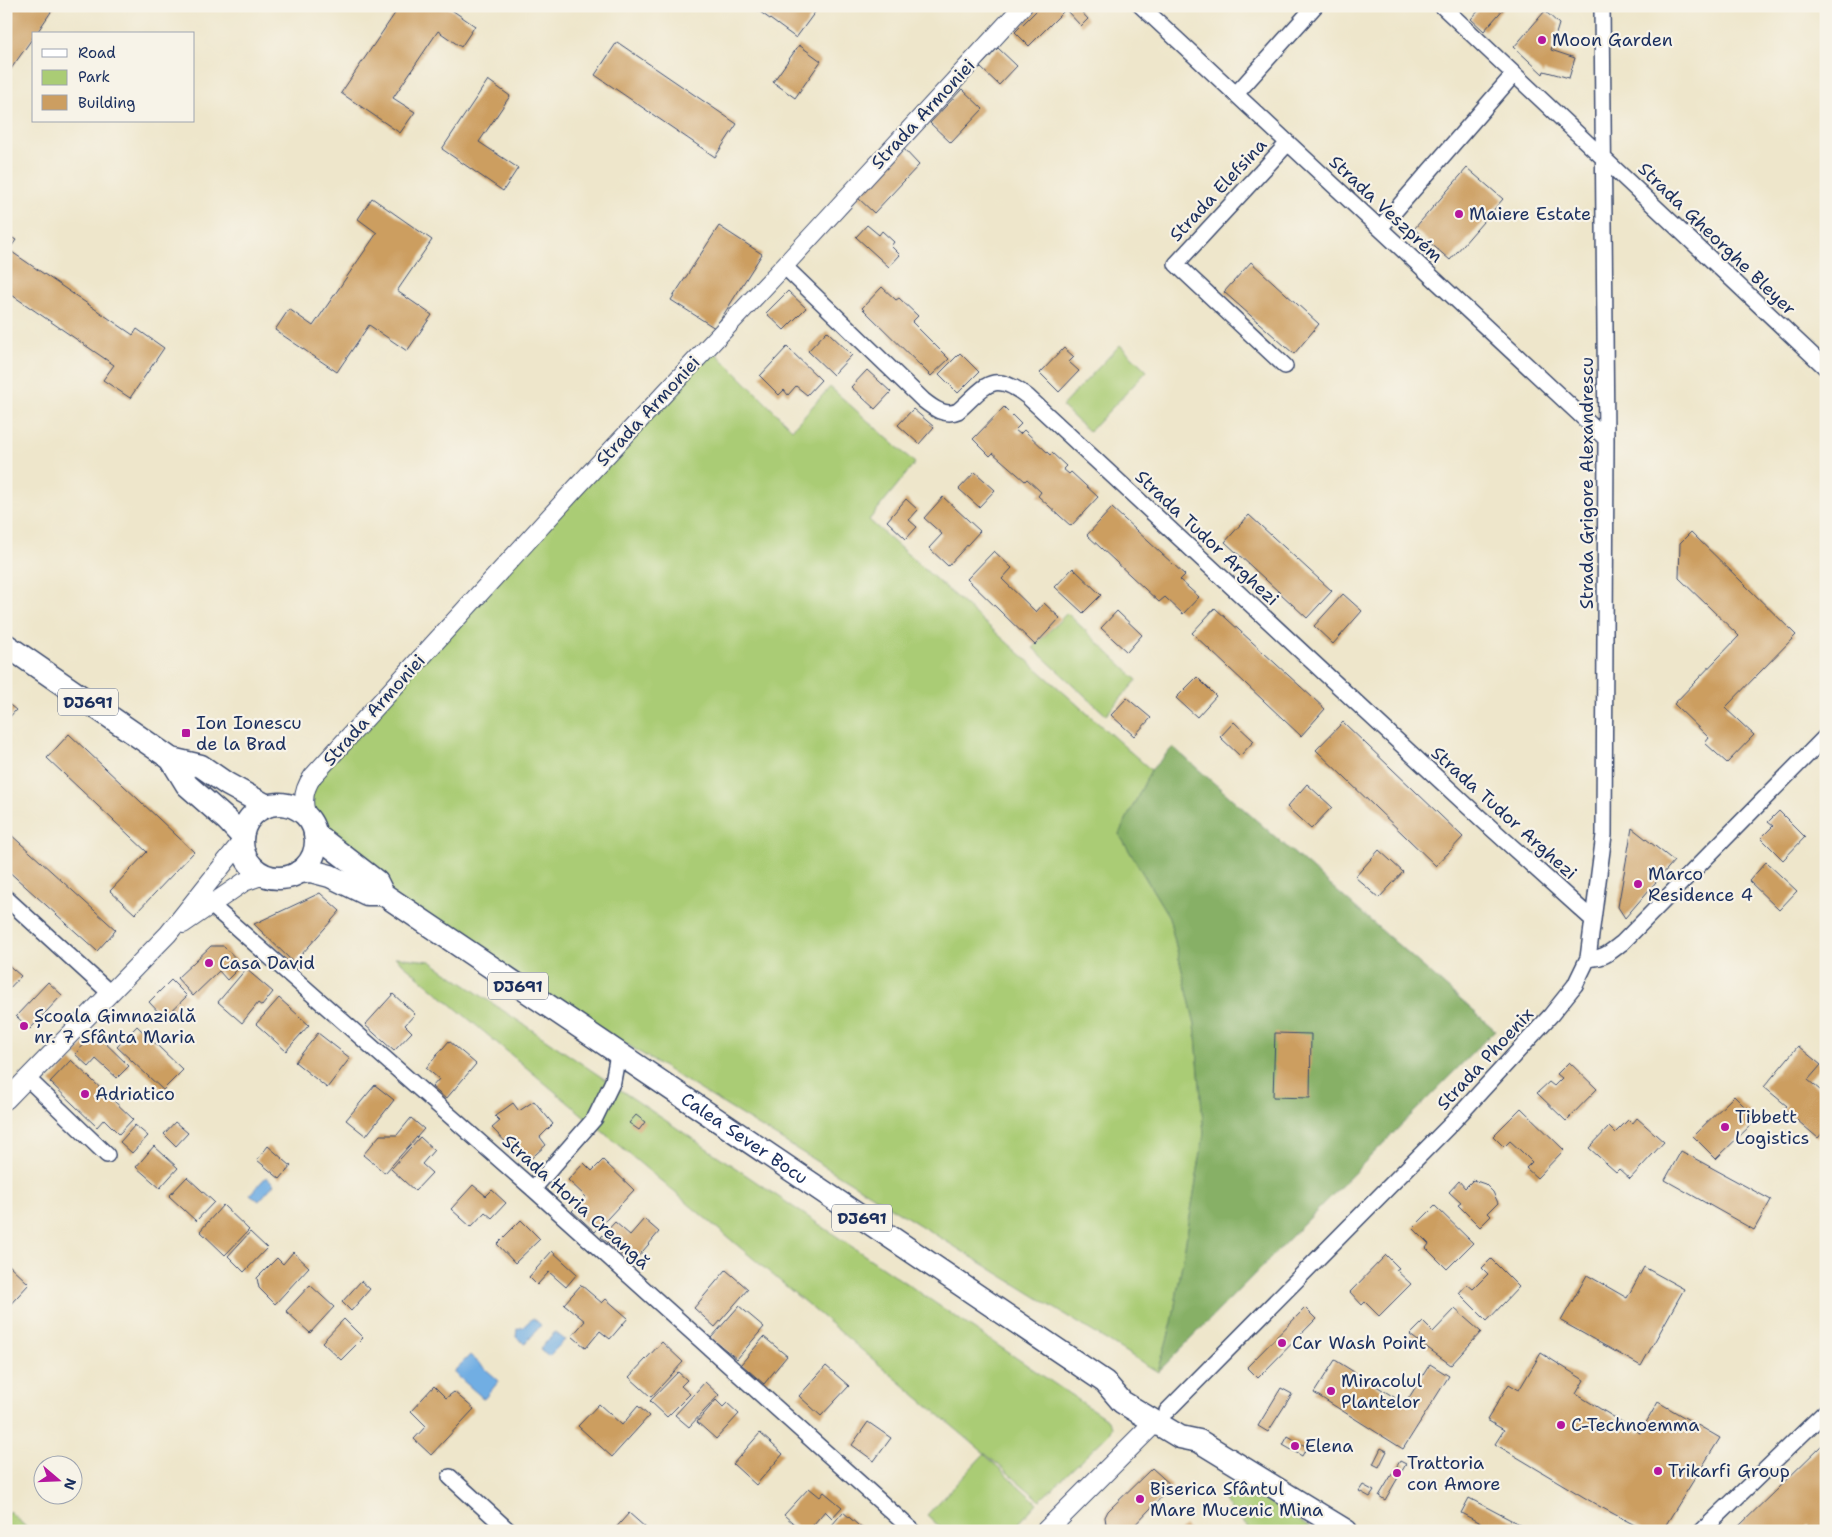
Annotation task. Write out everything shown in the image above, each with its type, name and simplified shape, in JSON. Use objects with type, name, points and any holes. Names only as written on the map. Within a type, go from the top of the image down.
[{"type":"main road","name":"DJ691","points":[[6,644],[171,759],[201,766],[267,806],[280,804],[289,806],[301,812],[312,828]]},
{"type":"main road","name":"DJ691","points":[[171,759],[187,785],[227,820],[242,839],[244,854],[251,866],[262,874],[271,877],[284,878],[299,872]]},
{"type":"main road","points":[[242,839],[249,820],[259,810],[267,806]]},
{"type":"main road","points":[[299,872],[312,857],[315,848],[312,828]]},
{"type":"main road","name":"Calea Sever Bocu","points":[[312,828],[377,882],[383,894],[1105,1382],[1131,1390],[1161,1417]]},
{"type":"main road","name":"Calea Sever Bocu","points":[[299,872],[311,871],[330,876],[367,894],[383,894]]},
{"type":"main road","name":"DJ691","points":[[1161,1417],[1186,1423],[1199,1441],[1346,1531]]},
{"type":"main road","points":[[1046,1531],[1161,1417]]},
{"type":"street","name":"Strada Veszprém","points":[[1141,6],[1606,439]]},
{"type":"street","points":[[1236,94],[1315,6]]},
{"type":"street","name":"Strada Gheorghe Bleyer","points":[[1442,6],[1826,368]]},
{"type":"street","name":"Strada Grigore Alexandrescu","points":[[1588,958],[1604,835],[1606,439],[1602,6]]},
{"type":"street","name":"Strada Armoniei","points":[[312,828],[304,809],[304,798],[307,785],[313,776],[576,488],[784,266],[1017,8]]},
{"type":"street","points":[[1380,228],[1514,74]]},
{"type":"street","name":"Strada Elefsina","points":[[1285,366],[1176,264],[1288,143]]},
{"type":"street","name":"Strada Tudor Arghezi","points":[[784,266],[923,400],[941,411],[953,413],[958,411],[984,386],[993,382],[1010,386],[1028,397],[1490,827],[1593,920]]},
{"type":"street","points":[[1588,958],[1596,959],[1606,956],[1622,943],[1826,736]]},
{"type":"street","points":[[6,1100],[168,934],[242,839]]},
{"type":"street","points":[[168,934],[247,880],[258,877],[271,877]]},
{"type":"street","points":[[6,898],[110,993]]},
{"type":"street","name":"Strada Horia Creangă","points":[[211,905],[533,1189],[913,1531]]},
{"type":"street","name":"Strada Phoenix","points":[[1161,1417],[1452,1123],[1575,985],[1588,958]]},
{"type":"street","points":[[533,1189],[595,1118],[613,1081],[618,1054]]},
{"type":"street","points":[[27,1078],[107,1155]]},
{"type":"street","points":[[1702,1531],[1826,1411]]},
{"type":"street","points":[[450,1477],[509,1531]]},
{"type":"green space","points":[[1120,345],[1147,371],[1089,432],[1062,406]]},
{"type":"green space","points":[[709,346],[792,429],[830,387],[915,463],[869,520],[1151,770],[1119,834],[1169,917],[1195,1024],[1204,1134],[1172,1323],[1158,1372],[383,894],[315,848],[305,790]]},
{"type":"green space","points":[[1067,613],[1137,680],[1106,715],[1033,648]]},
{"type":"green space","points":[[1173,747],[1495,1030],[1158,1372],[1172,1323],[1204,1134],[1195,1024],[1169,917],[1119,834],[1151,770]]},
{"type":"green space","points":[[395,957],[430,961],[1108,1420],[1112,1426],[1109,1434],[1040,1500]]},
{"type":"green space","points":[[984,1454],[1037,1503],[1012,1531],[944,1531],[927,1515]]},
{"type":"green space","points":[[1218,1495],[1267,1501],[1315,1531],[1251,1531]]},
{"type":"green space","points":[[9,1511],[30,1531],[6,1531],[6,1515]]},
{"type":"water","points":[[266,1177],[274,1184],[259,1201],[250,1194]]},
{"type":"water","points":[[533,1318],[541,1325],[525,1344],[516,1337],[517,1329],[523,1327]]},
{"type":"water","points":[[555,1332],[565,1340],[549,1356],[540,1349]]},
{"type":"water","points":[[470,1355],[499,1381],[484,1399],[453,1372]]},
{"type":"building","points":[[8,6],[55,6],[37,32],[32,32],[32,39],[6,76]]},
{"type":"building","points":[[400,6],[446,6],[475,26],[461,47],[438,31],[393,98],[415,112],[400,133],[341,93]]},
{"type":"building","points":[[752,6],[796,6],[801,10],[803,6],[818,8],[796,38]]},
{"type":"building","points":[[1041,6],[1059,6],[1064,11],[1029,46],[1015,32]]},
{"type":"building","points":[[1070,6],[1076,6],[1088,19],[1081,26],[1066,10]]},
{"type":"building","points":[[1483,6],[1506,6],[1484,31],[1471,19]]},
{"type":"building","points":[[1545,11],[1559,24],[1551,50],[1575,58],[1569,78],[1544,71],[1543,74],[1514,47]]},
{"type":"building","points":[[617,42],[737,124],[715,157],[595,75]]},
{"type":"building","points":[[799,45],[821,61],[795,98],[773,82]]},
{"type":"building","points":[[998,48],[1017,66],[999,85],[980,67]]},
{"type":"building","points":[[488,80],[510,96],[479,142],[518,168],[503,191],[442,149]]},
{"type":"building","points":[[962,89],[983,109],[951,143],[930,123]]},
{"type":"building","points":[[903,148],[919,165],[874,213],[857,197]]},
{"type":"building","name":"Maiere Estate","points":[[1467,168],[1503,199],[1450,260],[1414,229]]},
{"type":"building","points":[[372,198],[432,240],[397,291],[432,315],[407,351],[369,325],[337,372],[275,330],[289,309],[313,326],[377,233],[358,219]]},
{"type":"building","points":[[867,225],[879,235],[882,231],[894,242],[891,246],[900,255],[889,267],[856,237]]},
{"type":"building","points":[[719,226],[762,254],[715,328],[671,300]]},
{"type":"building","points":[[6,234],[16,240],[9,250],[133,335],[137,329],[164,348],[130,398],[103,380],[114,365],[6,291]]},
{"type":"building","points":[[1251,262],[1319,324],[1294,354],[1224,292]]},
{"type":"building","points":[[882,287],[896,300],[899,298],[918,316],[912,322],[949,359],[931,376],[862,308]]},
{"type":"building","points":[[788,291],[806,308],[784,330],[766,313]]},
{"type":"building","points":[[827,331],[852,355],[833,375],[808,351]]},
{"type":"building","points":[[787,347],[821,380],[807,395],[796,386],[788,395],[784,390],[779,395],[760,376]]},
{"type":"building","points":[[1064,348],[1074,357],[1069,362],[1079,371],[1059,392],[1040,373]]},
{"type":"building","points":[[960,353],[979,372],[958,393],[939,374]]},
{"type":"building","points":[[867,370],[891,392],[875,409],[851,387]]},
{"type":"building","points":[[1004,407],[1021,424],[1015,430],[1020,434],[1024,430],[1050,455],[1052,453],[1066,466],[1063,469],[1069,474],[1071,472],[1098,497],[1071,526],[1038,496],[1041,492],[1027,479],[1025,481],[993,453],[990,456],[973,439]]},
{"type":"building","points":[[913,409],[934,427],[919,444],[898,425]]},
{"type":"building","points":[[975,472],[995,490],[979,507],[959,489]]},
{"type":"building","points":[[943,497],[980,531],[948,566],[929,548],[942,534],[924,518]]},
{"type":"building","points":[[906,499],[918,510],[909,520],[917,527],[906,539],[887,521]]},
{"type":"building","points":[[1112,508],[1185,575],[1180,580],[1199,597],[1183,614],[1165,597],[1159,602],[1087,535]]},
{"type":"building","points":[[1249,515],[1332,591],[1307,618],[1225,542]]},
{"type":"building","points":[[1691,532],[1796,635],[1725,708],[1754,735],[1727,763],[1705,743],[1709,738],[1674,704],[1739,636],[1679,578],[1680,543]]},
{"type":"building","points":[[994,551],[1012,568],[1002,579],[1036,612],[1044,603],[1060,618],[1035,645],[967,579]]},
{"type":"building","points":[[1073,568],[1101,595],[1083,613],[1055,587]]},
{"type":"building","points":[[1343,594],[1362,611],[1333,644],[1314,626]]},
{"type":"building","points":[[1215,608],[1325,709],[1301,736],[1192,633]]},
{"type":"building","points":[[1117,611],[1142,635],[1127,652],[1101,628]]},
{"type":"building","points":[[1197,677],[1216,696],[1197,717],[1176,698]]},
{"type":"building","points":[[1127,698],[1151,718],[1134,736],[1111,715]]},
{"type":"building","points":[[6,702],[16,710],[6,721]]},
{"type":"building","points":[[1234,722],[1254,741],[1240,756],[1220,737]]},
{"type":"building","points":[[1343,722],[1463,837],[1436,866],[1316,750]]},
{"type":"building","points":[[69,734],[194,852],[135,914],[110,891],[147,852],[47,758]]},
{"type":"building","points":[[1307,784],[1332,807],[1311,829],[1287,807]]},
{"type":"building","points":[[1779,811],[1805,837],[1783,860],[1761,838],[1773,826],[1768,822]]},
{"type":"building","name":"Marco Residence 4","points":[[1632,828],[1674,861],[1625,918],[1618,907]]},
{"type":"building","points":[[9,833],[116,930],[97,951],[6,869],[6,836]]},
{"type":"building","points":[[1379,850],[1403,872],[1379,898],[1355,877]]},
{"type":"building","points":[[1766,862],[1797,891],[1779,910],[1749,881]]},
{"type":"building","points":[[320,893],[340,911],[294,963],[254,924]]},
{"type":"building","points":[[211,946],[224,946],[242,965],[227,980],[219,971],[193,996],[177,978]]},
{"type":"building","points":[[6,963],[21,976],[6,992]]},
{"type":"building","points":[[246,969],[273,992],[262,1006],[258,1003],[242,1023],[218,1002]]},
{"type":"building","points":[[171,980],[187,996],[164,1018],[149,1002]]},
{"type":"building","points":[[48,982],[62,995],[30,1029],[16,1016]]},
{"type":"building","points":[[393,994],[415,1014],[405,1025],[412,1032],[394,1051],[365,1025]]},
{"type":"building","points":[[279,998],[309,1025],[286,1051],[256,1024]]},
{"type":"building","points":[[137,1026],[183,1070],[163,1090],[117,1047]]},
{"type":"building","points":[[95,1033],[129,1066],[117,1078],[96,1059],[89,1067],[75,1054]]},
{"type":"building","points":[[318,1033],[350,1058],[327,1088],[295,1062]]},
{"type":"building","points":[[1275,1033],[1311,1034],[1310,1098],[1273,1097]]},
{"type":"building","points":[[449,1041],[476,1064],[446,1099],[432,1087],[439,1079],[426,1068]]},
{"type":"building","points":[[1798,1046],[1821,1065],[1808,1080],[1826,1095],[1826,1129],[1818,1138],[1784,1109],[1787,1106],[1764,1087]]},
{"type":"building","points":[[71,1060],[133,1119],[119,1134],[104,1119],[97,1127],[50,1082]]},
{"type":"building","points":[[1569,1062],[1597,1089],[1566,1121],[1537,1093],[1549,1082],[1554,1086],[1562,1078],[1557,1074]]},
{"type":"building","points":[[375,1085],[394,1100],[366,1136],[346,1120]]},
{"type":"building","name":"Tibbett Logistics","points":[[1734,1096],[1757,1119],[1716,1159],[1693,1136]]},
{"type":"building","points":[[534,1101],[553,1124],[540,1137],[546,1145],[526,1163],[492,1128],[500,1121],[495,1116],[513,1103],[519,1111]]},
{"type":"building","points":[[1521,1108],[1564,1150],[1537,1178],[1526,1168],[1532,1162],[1521,1151],[1510,1141],[1504,1147],[1493,1136]]},
{"type":"building","points":[[636,1115],[645,1122],[639,1130],[629,1123]]},
{"type":"building","points":[[411,1118],[424,1129],[385,1173],[363,1155],[380,1135],[397,1135]]},
{"type":"building","points":[[1637,1118],[1664,1142],[1630,1179],[1619,1169],[1616,1172],[1589,1148],[1609,1127],[1615,1133],[1628,1120],[1632,1124]]},
{"type":"building","points":[[175,1122],[188,1133],[176,1146],[164,1134]]},
{"type":"building","points":[[135,1125],[148,1136],[132,1153],[120,1142]]},
{"type":"building","points":[[420,1137],[434,1150],[422,1164],[432,1173],[415,1191],[391,1169]]},
{"type":"building","points":[[154,1146],[178,1168],[160,1188],[136,1167]]},
{"type":"building","points":[[268,1146],[291,1166],[280,1179],[257,1160]]},
{"type":"building","points":[[1681,1151],[1771,1200],[1754,1230],[1665,1180]]},
{"type":"building","points":[[603,1160],[634,1190],[595,1232],[572,1211],[586,1197],[568,1180],[584,1163],[592,1171]]},
{"type":"building","points":[[187,1177],[214,1202],[196,1221],[169,1196]]},
{"type":"building","points":[[1473,1180],[1485,1184],[1493,1192],[1498,1203],[1488,1213],[1491,1216],[1480,1227],[1458,1205],[1461,1203],[1449,1192],[1459,1181],[1465,1188]]},
{"type":"building","points":[[473,1185],[486,1196],[492,1190],[506,1203],[492,1218],[485,1212],[471,1227],[451,1209]]},
{"type":"building","points":[[223,1205],[249,1230],[225,1255],[200,1231]]},
{"type":"building","points":[[1435,1206],[1473,1243],[1447,1269],[1426,1248],[1429,1244],[1413,1228]]},
{"type":"building","points":[[644,1219],[659,1232],[632,1264],[601,1237],[615,1222],[630,1235]]},
{"type":"building","points":[[521,1220],[540,1239],[515,1263],[497,1244]]},
{"type":"building","points":[[250,1232],[267,1248],[244,1272],[228,1256]]},
{"type":"building","points":[[552,1251],[577,1274],[566,1287],[549,1272],[537,1285],[529,1277]]},
{"type":"building","points":[[293,1252],[309,1267],[275,1304],[259,1288],[257,1278],[277,1258],[283,1264]]},
{"type":"building","points":[[1386,1255],[1399,1268],[1396,1270],[1411,1284],[1379,1316],[1365,1302],[1362,1305],[1350,1292]]},
{"type":"building","points":[[1491,1259],[1519,1287],[1487,1321],[1459,1293],[1467,1284],[1473,1289],[1488,1274],[1482,1268]]},
{"type":"building","points":[[6,1262],[29,1284],[6,1309]]},
{"type":"building","points":[[1644,1267],[1684,1289],[1641,1366],[1561,1321],[1587,1275],[1627,1298]]},
{"type":"building","points":[[726,1270],[748,1289],[715,1327],[694,1308]]},
{"type":"building","points":[[361,1281],[370,1289],[351,1311],[342,1302]]},
{"type":"building","points":[[310,1285],[334,1307],[310,1333],[286,1311]]},
{"type":"building","points":[[581,1285],[602,1303],[606,1299],[628,1318],[610,1339],[600,1331],[586,1348],[572,1336],[585,1321],[564,1304]]},
{"type":"building","points":[[739,1306],[764,1327],[737,1359],[711,1338]]},
{"type":"building","name":"Car Wash Point","points":[[1305,1308],[1316,1319],[1258,1378],[1247,1367]]},
{"type":"building","points":[[1455,1309],[1481,1332],[1451,1365],[1410,1335],[1423,1322],[1433,1332]]},
{"type":"building","points":[[344,1319],[363,1338],[341,1360],[322,1342]]},
{"type":"building","points":[[764,1337],[787,1356],[764,1384],[741,1364]]},
{"type":"building","points":[[662,1342],[683,1362],[651,1397],[629,1377]]},
{"type":"building","points":[[1541,1353],[1584,1380],[1576,1394],[1640,1433],[1658,1402],[1720,1438],[1662,1531],[1646,1531],[1597,1505],[1495,1444],[1504,1430],[1487,1420],[1509,1384],[1519,1390]]},
{"type":"building","points":[[1335,1360],[1405,1404],[1430,1364],[1449,1376],[1403,1449],[1314,1393]]},
{"type":"building","points":[[826,1366],[849,1386],[821,1416],[799,1396]]},
{"type":"building","points":[[678,1372],[687,1380],[681,1386],[690,1394],[667,1417],[650,1401]]},
{"type":"building","points":[[705,1382],[719,1395],[689,1427],[675,1415]]},
{"type":"building","points":[[434,1386],[446,1398],[454,1392],[474,1409],[431,1455],[414,1439],[426,1426],[411,1411]]},
{"type":"building","points":[[1281,1388],[1292,1394],[1268,1432],[1258,1426]]},
{"type":"building","points":[[716,1400],[723,1407],[727,1403],[739,1414],[716,1439],[697,1422]]},
{"type":"building","points":[[599,1404],[622,1425],[638,1406],[649,1416],[612,1457],[578,1426]]},
{"type":"building","points":[[868,1422],[891,1438],[874,1461],[852,1445]]},
{"type":"building","points":[[760,1433],[783,1454],[756,1485],[733,1464]]},
{"type":"building","name":"Elena","points":[[1288,1436],[1307,1447],[1302,1456],[1283,1445]]},
{"type":"building","points":[[1824,1443],[1826,1445],[1826,1531],[1814,1531],[1808,1525],[1802,1531],[1738,1531],[1736,1529]]},
{"type":"building","points":[[1381,1448],[1387,1451],[1379,1467],[1373,1464]]},
{"type":"building","points":[[1400,1461],[1406,1464],[1385,1500],[1379,1496]]},
{"type":"building","name":"Biserica Sfântul Mare Mucenic Mina","points":[[1152,1468],[1172,1486],[1129,1531],[1110,1531],[1105,1517],[1108,1511]]},
{"type":"building","points":[[1363,1485],[1374,1491],[1370,1497],[1359,1491]]},
{"type":"building","points":[[809,1488],[820,1497],[824,1492],[842,1507],[832,1518],[825,1511],[808,1531],[802,1531],[784,1515]]},
{"type":"building","points":[[1469,1498],[1532,1531],[1495,1531],[1461,1513]]},
{"type":"building","points":[[843,1512],[865,1531],[827,1531]]},
{"type":"building","points":[[629,1513],[646,1528],[644,1531],[613,1531]]},
{"type":"building","points":[[1184,1526],[1189,1531],[1179,1531]]},
{"type":"place","name":"Moon Garden","points":[[1542,40]]},
{"type":"place","name":"Maiere Estate","points":[[1459,214]]},
{"type":"place","name":"Ion Ionescu de la Brad","points":[[186,733]]},
{"type":"place","name":"Marco Residence 4","points":[[1638,884]]},
{"type":"place","name":"Casa David","points":[[209,963]]},
{"type":"place","name":"Școala Gimnazială nr. 7 Sfânta Maria","points":[[24,1026]]},
{"type":"place","name":"Adriatico","points":[[85,1094]]},
{"type":"place","name":"Tibbett Logistics","points":[[1725,1127]]},
{"type":"place","name":"Car Wash Point","points":[[1282,1343]]},
{"type":"place","name":"Miracolul Plantelor","points":[[1331,1391]]},
{"type":"place","name":"C-Technoemma","points":[[1561,1425]]},
{"type":"place","name":"Elena","points":[[1295,1446]]},
{"type":"place","name":"Trikarfi Group","points":[[1658,1471]]},
{"type":"place","name":"Trattoria con Amore","points":[[1397,1473]]},
{"type":"place","name":"Biserica Sfântul Mare Mucenic Mina","points":[[1140,1499]]}]
